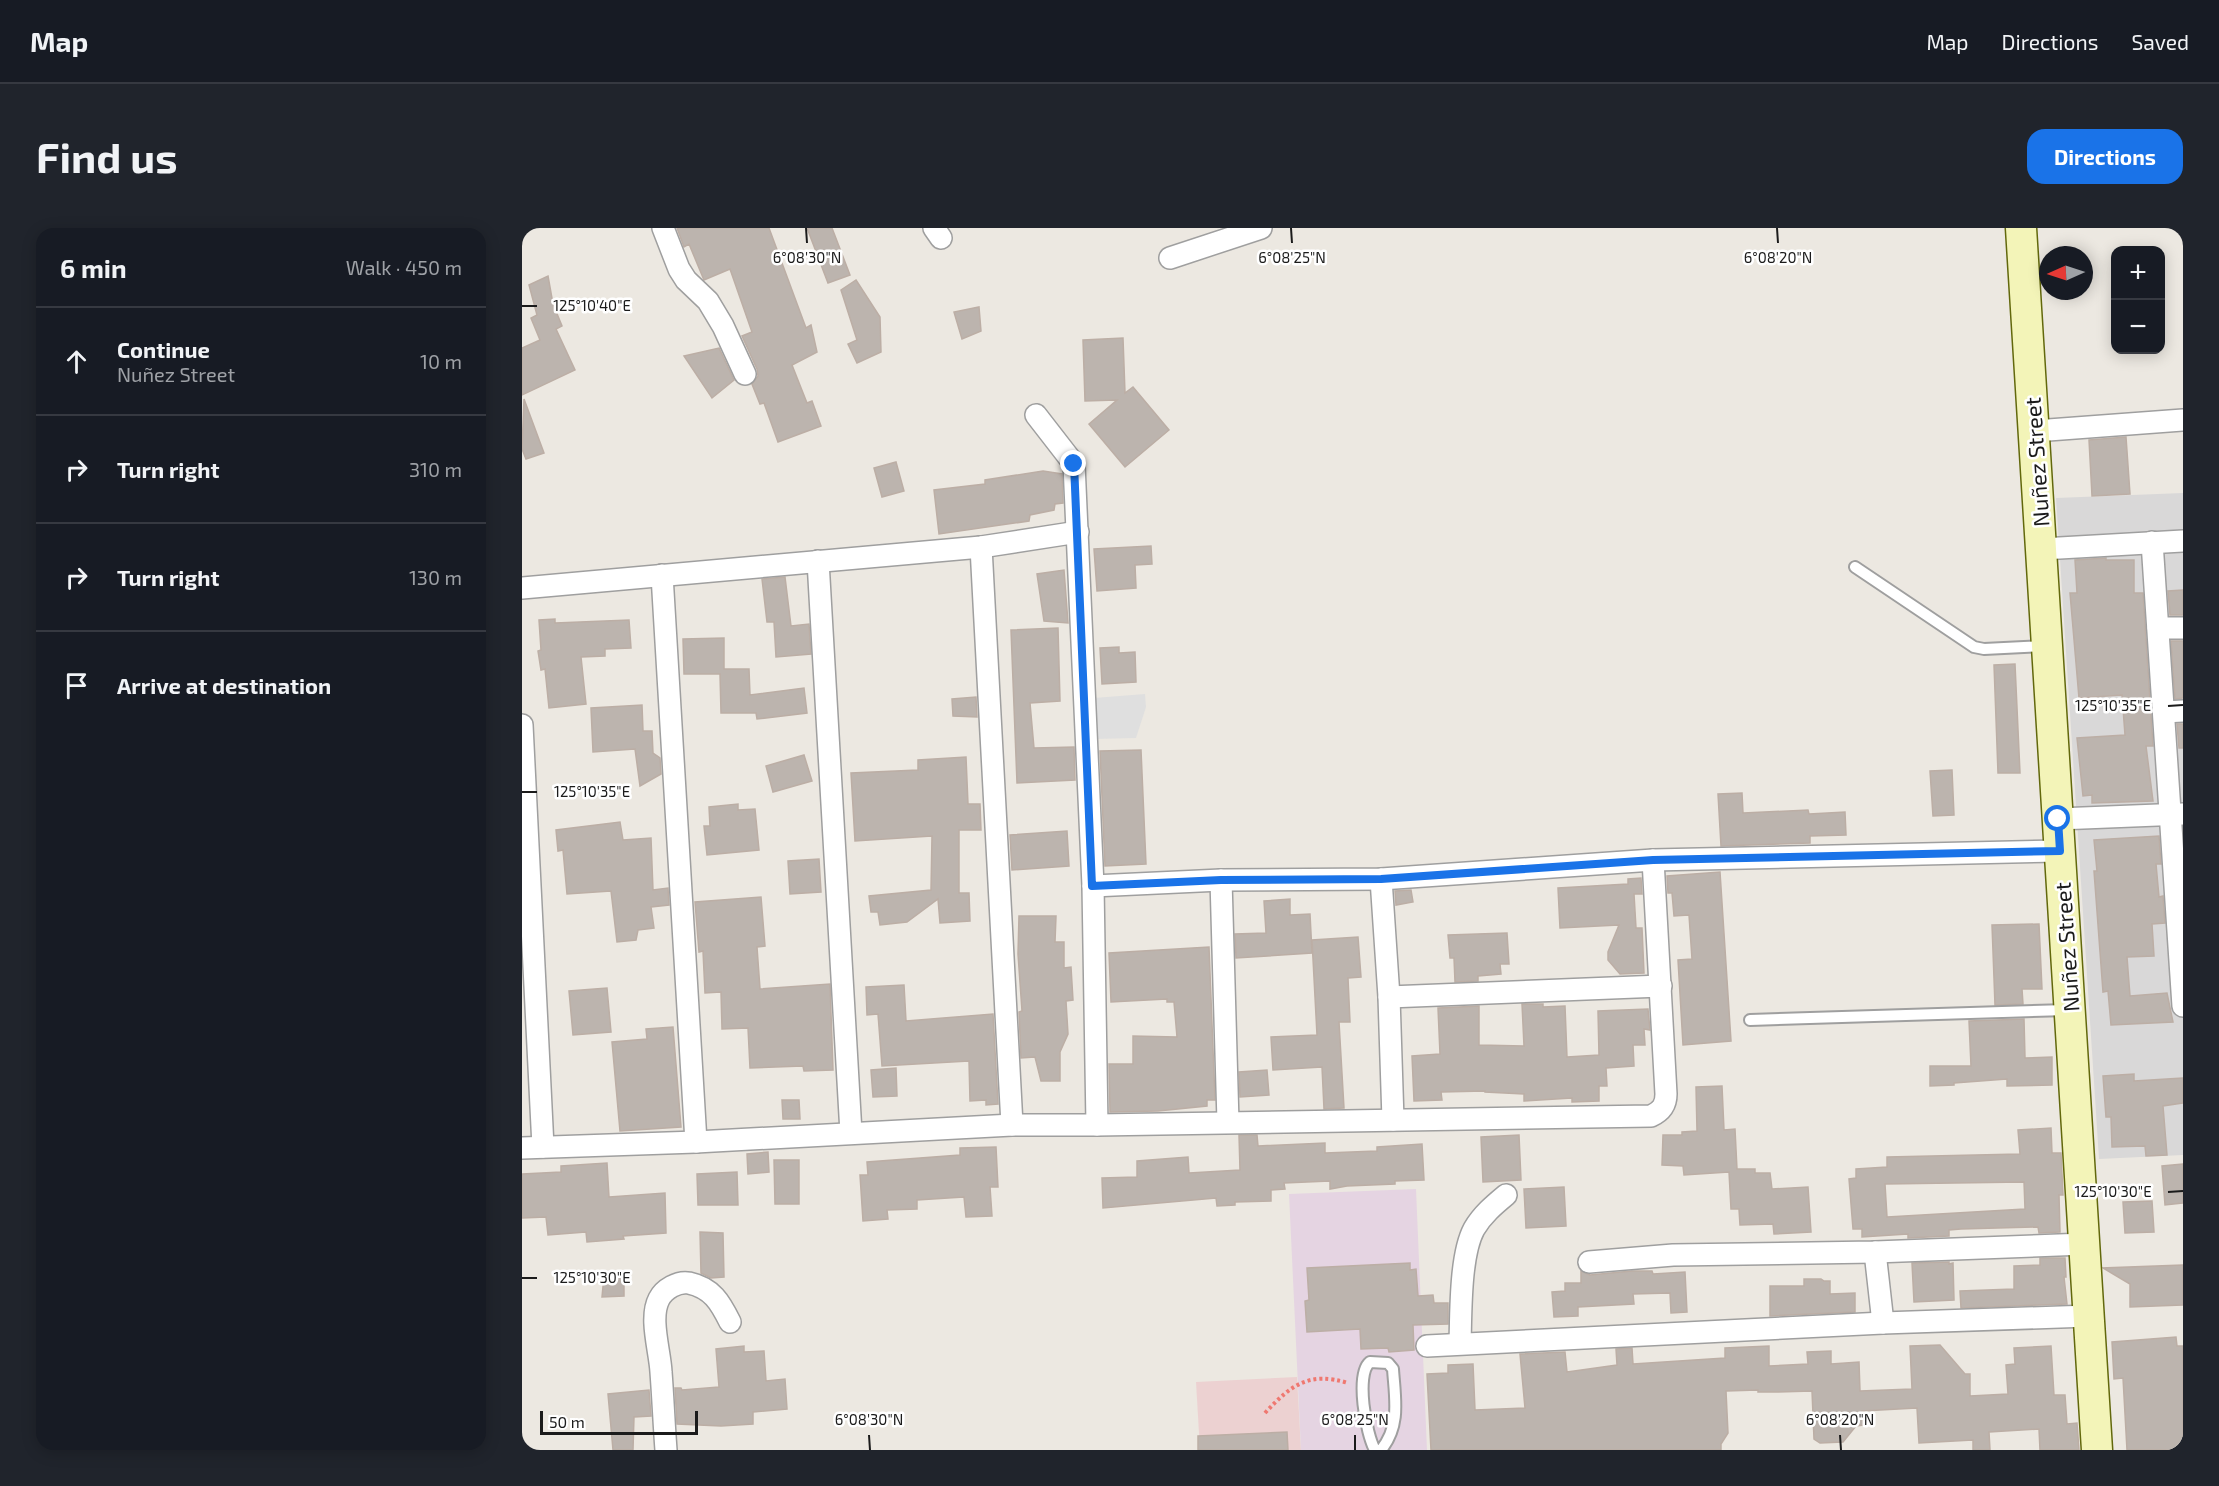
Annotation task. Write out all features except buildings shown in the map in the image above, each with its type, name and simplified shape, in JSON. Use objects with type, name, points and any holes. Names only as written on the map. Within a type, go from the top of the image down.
[{"type":"street","points":[[663,228],[679,269],[686,280],[708,301],[723,326],[745,374]]},
{"type":"street","points":[[1170,258],[1262,228]]},
{"type":"street","name":"Nuñez Street","points":[[2021,228],[2097,1450]]},
{"type":"street","points":[[1036,415],[1074,464],[1092,886],[1097,1125]]},
{"type":"street","points":[[2034,431],[2183,420]]},
{"type":"street","points":[[522,588],[981,548],[1078,532]]},
{"type":"street","points":[[2042,549],[2183,541]]},
{"type":"street","points":[[2152,542],[2158,628],[2173,711],[2183,1006]]},
{"type":"street","points":[[981,548],[1012,1125]]},
{"type":"street","points":[[818,561],[851,1133]]},
{"type":"street","points":[[662,575],[696,1142]]},
{"type":"street","points":[[2158,628],[2183,628]]},
{"type":"street","points":[[522,725],[532,1148],[696,1142],[1012,1125],[1651,1116],[1658,1113],[1666,1102],[1653,860]]},
{"type":"street","points":[[2058,819],[2177,814]]},
{"type":"street","points":[[1092,886],[1221,880],[1381,879],[1653,860],[2060,851]]},
{"type":"street","points":[[1381,879],[1389,997],[1393,1120]]},
{"type":"street","points":[[1221,880],[1228,1122]]},
{"type":"street","points":[[1389,997],[1661,986]]},
{"type":"street","points":[[1460,1343],[1463,1280],[1473,1230],[1483,1216],[1506,1195]]},
{"type":"street","points":[[1589,1262],[1673,1255],[1875,1252],[2085,1244]]},
{"type":"street","points":[[1875,1252],[1883,1323]]},
{"type":"street","points":[[666,1450],[656,1325],[658,1300],[671,1287],[683,1282],[696,1284],[709,1290],[730,1322]]},
{"type":"street","points":[[1427,1346],[1883,1323],[2089,1316]]},
{"type":"lane","points":[[1855,567],[1974,647],[1984,649],[2048,646]]},
{"type":"lane","points":[[1750,1020],[2070,1010]]},
{"type":"lane","points":[[1375,1450],[1367,1430],[1363,1397],[1365,1365],[1380,1361],[1391,1365],[1395,1421],[1390,1439],[1382,1450]]},
{"type":"path","points":[[1265,1413],[1281,1396],[1305,1381],[1327,1377],[1347,1383],[1363,1397]]},
{"type":"shaded area","points":[[2183,493],[2183,1155],[2099,1159],[2056,498]]},
{"type":"shaded area","points":[[1145,694],[1146,707],[1136,738],[1094,739],[1094,698]]},
{"type":"shaded area","points":[[1416,1189],[1427,1450],[1301,1450],[1289,1194]]},
{"type":"shaded area","points":[[1297,1377],[1301,1450],[1200,1450],[1196,1382]]},
{"type":"route","points":[[1074,464],[1092,886],[1221,880],[1381,879],[1653,860],[2060,851],[2058,819]]}]
